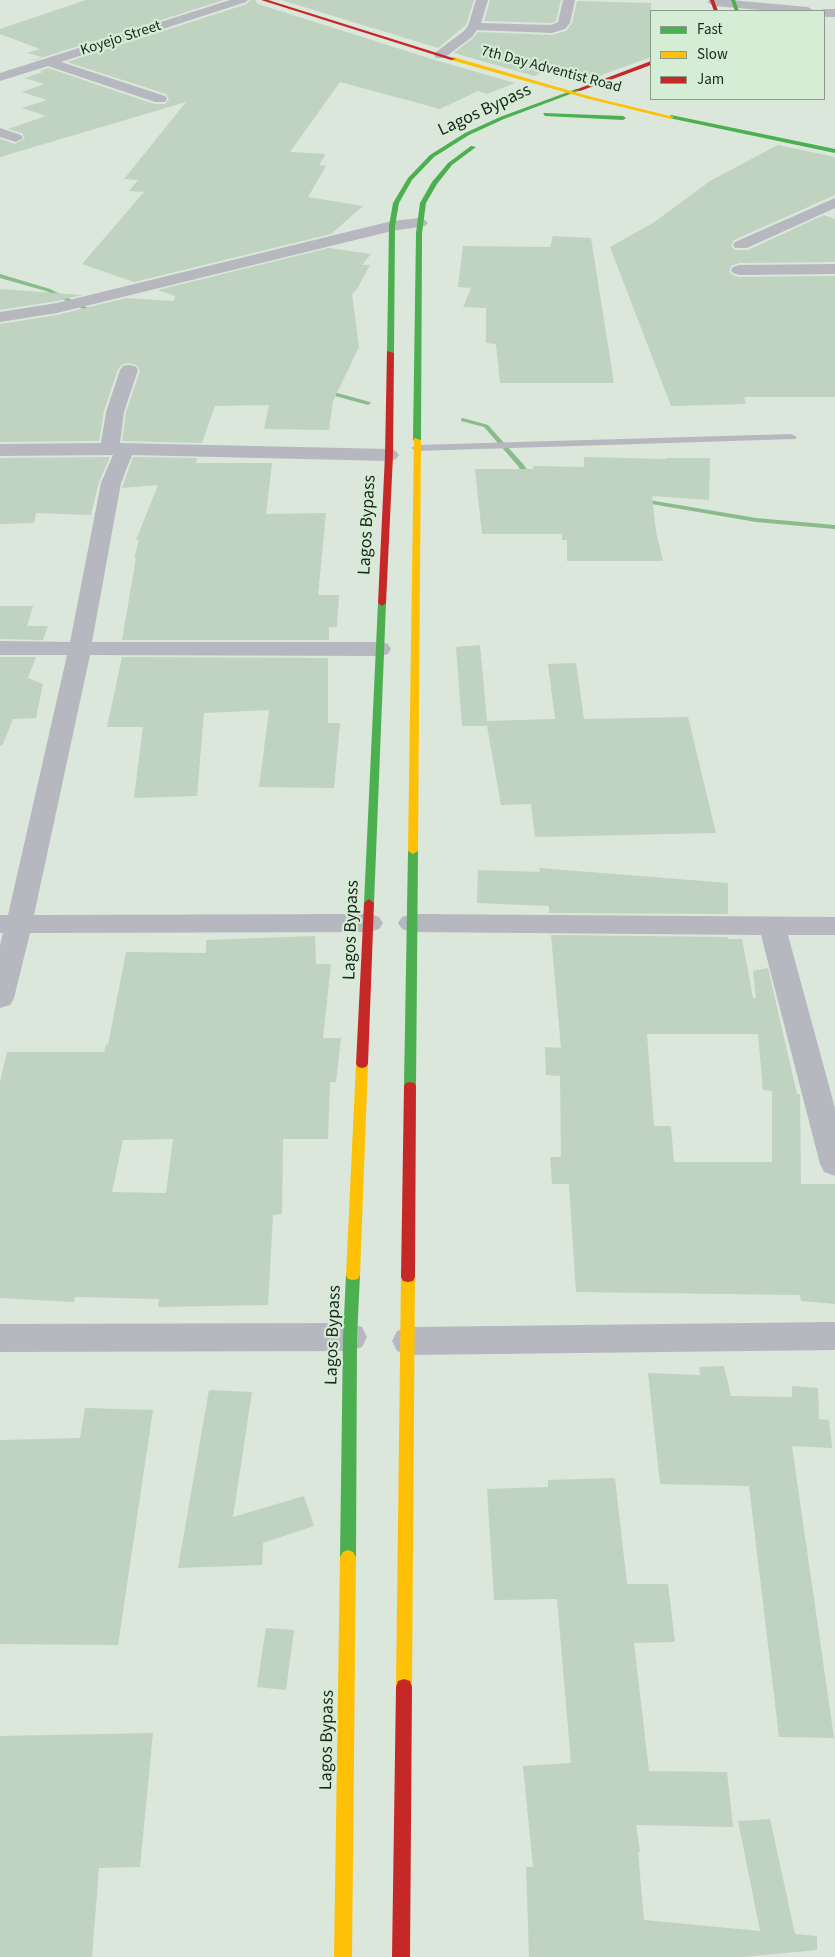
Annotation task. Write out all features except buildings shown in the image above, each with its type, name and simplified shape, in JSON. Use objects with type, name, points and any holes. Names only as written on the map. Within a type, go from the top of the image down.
[{"type":"main road","name":"7th Day Adventist Road","points":[[263,0],[440,55],[591,98],[690,122],[835,150]]},
{"type":"main road","name":"Lagos Bypass","points":[[344,1957],[350,1337],[370,923],[389,455],[392,226],[396,203],[410,179],[432,156],[467,134],[502,118],[650,63]]},
{"type":"main road","name":"Lagos Bypass","points":[[522,123],[650,74]]},
{"type":"main road","points":[[545,114],[690,122]]},
{"type":"main road","name":"Lagos Bypass","points":[[401,1957],[420,223],[423,203],[434,183],[450,164],[481,142]]},
{"type":"street","name":"Koyejo Street","points":[[0,77],[242,0]]},
{"type":"street","points":[[440,55],[468,34],[474,26],[482,0]]},
{"type":"street","points":[[474,26],[552,29],[564,23],[569,0]]},
{"type":"street","points":[[714,4],[796,10]]},
{"type":"street","points":[[49,62],[160,99]]},
{"type":"street","points":[[0,132],[16,138]]},
{"type":"street","points":[[741,245],[835,202]]},
{"type":"street","points":[[0,318],[57,308],[392,226],[420,223]]},
{"type":"street","points":[[739,270],[835,269]]},
{"type":"street","points":[[0,998],[10,924],[80,648],[117,450],[115,412],[129,370]]},
{"type":"street","points":[[0,450],[117,450],[389,455]]},
{"type":"street","points":[[0,648],[380,649]]},
{"type":"street","points":[[10,924],[370,923]]},
{"type":"street","points":[[411,923],[835,926]]},
{"type":"street","points":[[772,925],[835,1164]]},
{"type":"street","points":[[409,1341],[835,1336]]},
{"type":"street","points":[[0,1338],[350,1337]]},
{"type":"lane","points":[[417,448],[791,437]]},
{"type":"waterway","points":[[0,276],[48,290],[97,314]]},
{"type":"waterway","points":[[323,391],[368,403]]},
{"type":"waterway","points":[[463,420],[486,426],[521,465],[531,480]]},
{"type":"waterway","points":[[640,500],[756,520],[835,527]]},
{"type":"traffic: fast","points":[[733,0],[737,10]]},
{"type":"traffic: fast","points":[[390,353],[392,226],[396,203],[410,179],[432,156],[467,134],[502,118],[578,90]]},
{"type":"traffic: fast","points":[[545,114],[623,118]]},
{"type":"traffic: fast","points":[[671,117],[835,151]]},
{"type":"traffic: fast","points":[[417,440],[419,233],[423,203],[434,183],[450,164],[473,147]]},
{"type":"traffic: fast","points":[[369,903],[382,603]]},
{"type":"traffic: fast","points":[[410,1086],[413,851]]},
{"type":"traffic: fast","points":[[348,1557],[350,1337],[353,1275]]},
{"type":"traffic: slow","points":[[453,59],[591,98],[671,117]]},
{"type":"traffic: slow","points":[[413,851],[417,440]]},
{"type":"traffic: slow","points":[[353,1275],[362,1064]]},
{"type":"traffic: slow","points":[[404,1687],[408,1277]]},
{"type":"traffic: slow","points":[[343,1957],[348,1557]]},
{"type":"traffic: jam","points":[[263,0],[453,59]]},
{"type":"traffic: jam","points":[[712,0],[716,10]]},
{"type":"traffic: jam","points":[[578,90],[650,63]]},
{"type":"traffic: jam","points":[[382,603],[389,455],[390,353]]},
{"type":"traffic: jam","points":[[362,1064],[369,903]]},
{"type":"traffic: jam","points":[[408,1277],[410,1086]]},
{"type":"traffic: jam","points":[[401,1957],[404,1687]]}]
